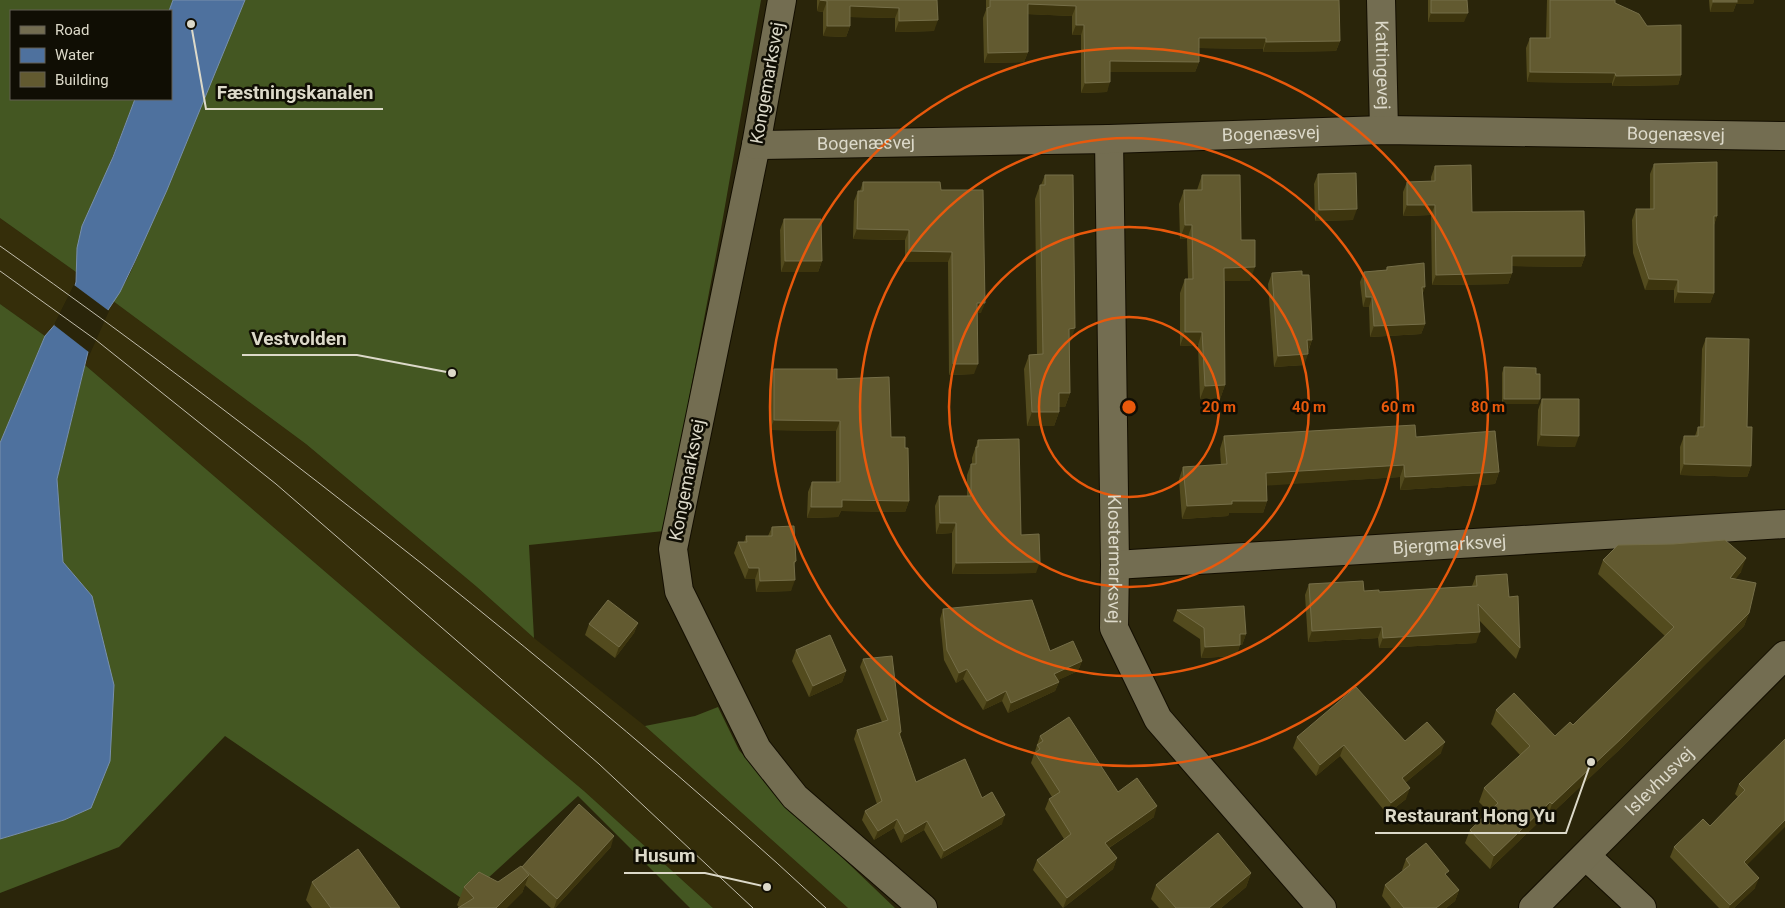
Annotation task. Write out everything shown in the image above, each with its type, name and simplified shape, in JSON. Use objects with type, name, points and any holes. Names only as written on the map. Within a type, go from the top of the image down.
[{"type":"street","name":"Kongemarksvej","points":[[782,0],[756,145],[673,549],[679,591],[758,749],[796,797],[923,908]]},
{"type":"street","name":"Kattingevej","points":[[1381,0],[1384,130]]},
{"type":"street","name":"Bogenæsvej","points":[[756,145],[1108,139],[1384,130],[1785,136]]},
{"type":"street","name":"Klostermarksvej","points":[[1108,139],[1115,565],[1114,628],[1158,719],[1322,908]]},
{"type":"street","name":"Bjergmarksvej","points":[[1115,565],[1785,524]]},
{"type":"street","name":"Islevhusvej","points":[[1533,908],[1785,655]]},
{"type":"street","points":[[1586,856],[1642,908]]},
{"type":"shaded area","points":[[0,218],[76,272],[74,285],[54,325],[45,336],[0,304]]},
{"type":"shaded area","points":[[113,301],[306,444],[477,587],[534,638],[645,726],[848,908],[713,908],[584,791],[422,655],[85,365]]},
{"type":"green space","points":[[0,0],[173,0],[169,10],[10,10],[10,100],[135,100],[77,248],[76,272],[0,218]]},
{"type":"green space","points":[[245,0],[761,0],[721,229],[664,531],[529,545],[534,638],[477,587],[306,444],[113,301],[135,262]]},
{"type":"green space","points":[[0,304],[45,336],[0,443]]},
{"type":"green space","points":[[85,365],[422,655],[584,791],[713,908],[690,908],[578,796],[464,900],[225,736],[119,847],[0,893],[0,839],[64,820],[91,808],[92,596],[63,562],[57,479]]},
{"type":"green space","points":[[718,707],[739,750],[782,800],[895,908],[848,908],[645,726],[695,716]]},
{"type":"water","points":[[173,0],[245,0],[167,190],[120,292],[104,316],[88,352],[57,479],[63,562],[92,596],[114,685],[110,761],[91,808],[64,820],[0,839],[0,443],[45,336],[58,321],[72,295],[76,282],[77,248],[82,226],[113,157],[135,100],[172,100],[172,10],[169,10]]},
{"type":"pier","points":[[74,285],[109,311],[90,353],[54,325]]},
{"type":"building","points":[[820,0],[937,0],[938,20],[899,21],[899,8],[850,6],[850,26],[827,26],[827,1]]},
{"type":"building","points":[[990,0],[1339,0],[1340,41],[1266,42],[1266,38],[1199,38],[1199,62],[1110,61],[1110,82],[1085,83],[1084,25],[1076,25],[1076,6],[1028,4],[1028,52],[988,53],[987,8],[990,7]]},
{"type":"building","points":[[1431,0],[1467,0],[1468,13],[1431,13]]},
{"type":"building","points":[[1550,0],[1615,0],[1615,3],[1639,14],[1647,26],[1681,25],[1681,75],[1616,76],[1615,73],[1530,72],[1530,38],[1550,38]]},
{"type":"building","points":[[1713,0],[1737,0],[1737,2],[1713,2]]},
{"type":"building","points":[[1717,162],[1717,216],[1714,216],[1714,293],[1678,292],[1678,280],[1649,279],[1637,243],[1636,209],[1654,209],[1654,164]]},
{"type":"building","points":[[1471,165],[1472,212],[1584,211],[1585,256],[1512,256],[1512,273],[1436,275],[1435,205],[1407,205],[1407,182],[1435,181],[1435,166]]},
{"type":"building","points":[[1356,173],[1357,209],[1319,210],[1318,174]]},
{"type":"building","points":[[1045,175],[1073,175],[1075,328],[1069,329],[1070,393],[1059,393],[1059,412],[1032,412],[1029,355],[1043,354],[1040,185],[1045,185]]},
{"type":"building","points":[[1202,175],[1240,175],[1241,240],[1255,240],[1255,267],[1224,268],[1225,385],[1205,386],[1202,332],[1185,332],[1185,279],[1193,279],[1192,225],[1185,225],[1184,190],[1202,190]]},
{"type":"building","points":[[863,182],[940,182],[941,190],[983,190],[985,303],[977,303],[978,364],[953,364],[952,252],[909,251],[909,230],[857,229],[858,191],[863,191]]},
{"type":"building","points":[[784,219],[821,219],[822,261],[785,261]]},
{"type":"building","points":[[1424,263],[1425,287],[1422,287],[1425,324],[1374,326],[1372,297],[1366,297],[1364,272],[1387,270],[1387,267]]},
{"type":"building","points":[[1302,271],[1302,275],[1309,275],[1312,340],[1307,340],[1308,354],[1278,356],[1272,273]]},
{"type":"building","points":[[1706,338],[1749,339],[1747,427],[1752,427],[1751,466],[1684,464],[1684,436],[1698,436],[1698,427],[1704,427]]},
{"type":"building","points":[[1504,367],[1536,368],[1536,374],[1540,374],[1540,399],[1504,399]]},
{"type":"building","points":[[774,369],[837,369],[837,379],[889,377],[891,437],[905,437],[905,448],[908,448],[909,501],[842,500],[842,507],[811,507],[812,482],[840,482],[840,421],[774,420]]},
{"type":"building","points":[[1542,399],[1579,399],[1579,436],[1541,435]]},
{"type":"building","points":[[1415,425],[1416,437],[1495,431],[1499,472],[1405,477],[1404,465],[1266,473],[1267,501],[1232,501],[1232,504],[1187,506],[1183,467],[1227,464],[1224,436]]},
{"type":"building","points":[[1019,439],[1021,535],[1039,534],[1040,562],[956,563],[956,523],[940,523],[939,496],[971,496],[971,464],[976,464],[978,440]]},
{"type":"building","points":[[794,526],[795,580],[760,581],[759,568],[749,568],[738,542],[747,542],[746,536],[772,536],[772,527]]},
{"type":"building","points":[[1725,540],[1746,558],[1730,578],[1756,583],[1749,613],[1623,737],[1552,804],[1550,802],[1494,856],[1470,830],[1498,803],[1484,788],[1530,746],[1496,710],[1514,693],[1555,736],[1570,722],[1573,725],[1674,627],[1603,560],[1618,545],[1673,544]]},
{"type":"building","points":[[1507,574],[1509,597],[1518,596],[1520,648],[1478,604],[1480,632],[1383,638],[1382,627],[1312,631],[1309,584],[1363,581],[1364,591],[1379,590],[1379,592],[1477,586],[1476,576]]},
{"type":"building","points":[[608,600],[638,623],[619,647],[589,624]]},
{"type":"building","points":[[1032,600],[1050,651],[1073,641],[1082,661],[1054,674],[1059,682],[1011,703],[1006,691],[987,701],[967,669],[959,673],[947,650],[943,609]]},
{"type":"building","points":[[1244,606],[1246,634],[1240,634],[1240,645],[1205,647],[1204,628],[1177,610]]},
{"type":"building","points":[[830,635],[846,671],[813,686],[796,650]]},
{"type":"building","points":[[892,656],[901,732],[899,733],[916,782],[965,759],[982,798],[992,792],[1005,815],[944,851],[927,821],[905,834],[897,819],[878,831],[865,811],[882,801],[857,730],[888,720],[863,659]]},
{"type":"building","points":[[1356,687],[1405,741],[1427,722],[1445,742],[1402,778],[1410,788],[1391,803],[1344,745],[1320,765],[1297,737]]},
{"type":"building","points":[[1069,717],[1118,792],[1137,778],[1157,806],[1105,843],[1117,858],[1067,898],[1037,860],[1071,834],[1049,799],[1060,792],[1035,753],[1040,749],[1037,745],[1043,741],[1040,736]]},
{"type":"building","points":[[1785,739],[1785,820],[1744,862],[1759,878],[1730,905],[1674,847],[1703,819],[1710,826],[1745,790],[1739,784]]},
{"type":"building","points":[[579,804],[614,836],[557,899],[522,867]]},
{"type":"building","points":[[1218,833],[1251,873],[1209,908],[1176,908],[1156,885]]},
{"type":"building","points":[[1426,843],[1449,871],[1445,874],[1459,890],[1436,908],[1404,908],[1385,885],[1410,865],[1406,859]]},
{"type":"building","points":[[358,849],[400,908],[331,908],[312,882]]},
{"type":"building","points":[[521,866],[529,875],[496,908],[458,908],[474,898],[464,887],[479,872],[498,882]]},
{"type":"tram line","points":[[0,246],[213,402],[421,563],[626,732],[826,908]]},
{"type":"tram line","points":[[0,271],[96,340],[276,484],[599,764],[753,908]]},
{"type":"place","name":"Fæstningskanalen","points":[[191,24]]},
{"type":"place","name":"Vestvolden","points":[[452,373]]},
{"type":"place","name":"Restaurant Hong Yu","points":[[1591,762]]},
{"type":"place","name":"Husum","points":[[767,887]]}]
